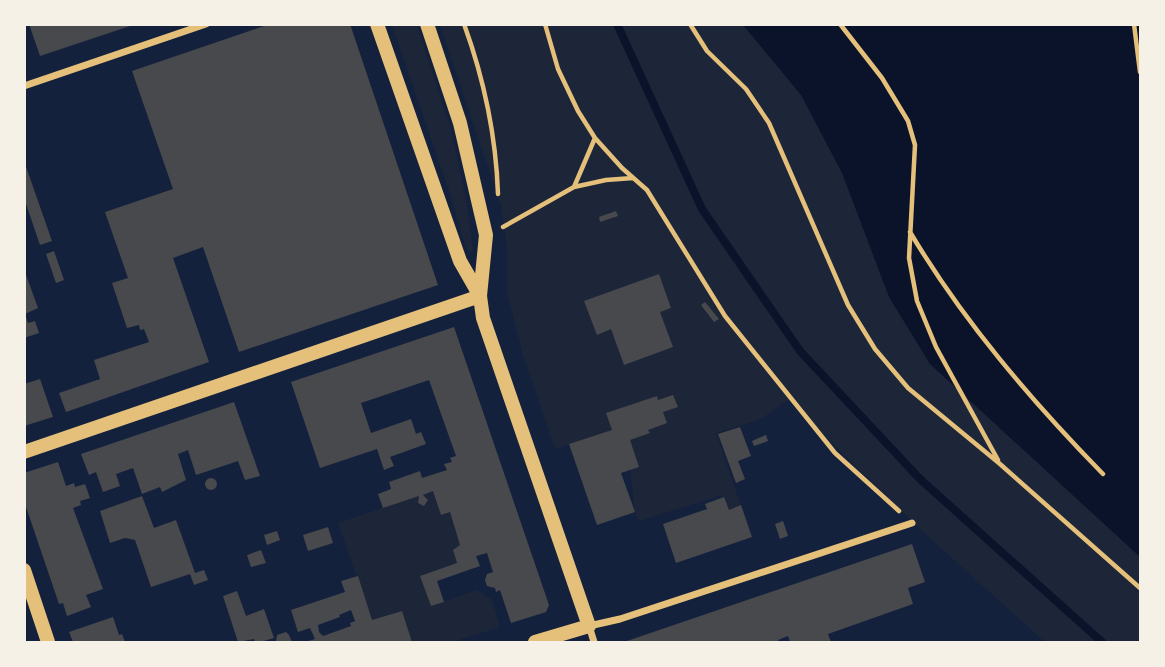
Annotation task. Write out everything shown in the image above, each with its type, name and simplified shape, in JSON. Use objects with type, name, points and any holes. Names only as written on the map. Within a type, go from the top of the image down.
[{"type":"main road","points":[[377,24],[460,261],[480,296]]},
{"type":"main road","points":[[427,24],[460,123],[486,235],[480,296],[483,318],[589,626],[535,642]]},
{"type":"main road","points":[[24,452],[480,296]]},
{"type":"main road","points":[[24,570],[48,642]]},
{"type":"street","points":[[24,86],[206,24]]},
{"type":"street","points":[[594,642],[589,626],[620,620],[912,523]]},
{"type":"path","points":[[464,24],[479,65],[494,138],[498,203]]},
{"type":"path","points":[[545,24],[558,69],[578,111],[595,138],[622,168],[647,190],[725,316],[835,453],[912,523]]},
{"type":"path","points":[[690,24],[707,51],[746,89],[769,123],[848,305],[875,349],[908,388],[1000,464],[1140,588]]},
{"type":"path","points":[[840,24],[882,78],[908,121],[915,145],[909,258],[917,301],[936,347],[1000,464]]},
{"type":"path","points":[[1134,24],[1140,72]]},
{"type":"path","points":[[574,187],[595,138]]},
{"type":"path","points":[[499,216],[499,228],[574,187],[606,180],[634,178]]},
{"type":"path","points":[[909,232],[927,263],[976,329],[1066,436],[1103,474]]},
{"type":"shaded area","points":[[392,25],[417,25],[452,133],[466,198],[473,249],[471,252],[466,248]]},
{"type":"shaded area","points":[[440,25],[1140,25],[1140,642],[1045,642],[923,532],[788,400],[761,419],[716,433],[741,506],[729,510],[722,495],[639,521],[635,512],[625,426],[555,449],[523,355],[507,292],[507,249],[501,206]]},
{"type":"shaded area","points":[[743,25],[1140,25],[1140,557],[930,364],[889,297],[842,173],[801,95]]},
{"type":"shaded area","points":[[433,491],[441,514],[450,512],[460,545],[453,550],[457,563],[421,576],[431,606],[477,590],[492,600],[500,627],[453,642],[412,642],[402,611],[372,620],[338,523]]},
{"type":"building","points":[[29,24],[133,24],[133,25],[40,56]]},
{"type":"building","points":[[270,24],[350,24],[438,285],[239,352],[203,247],[173,258],[209,362],[66,412],[59,393],[100,379],[94,360],[149,342],[144,329],[140,330],[139,325],[127,328],[112,283],[128,278],[105,212],[173,189],[132,71]]},
{"type":"building","points":[[24,161],[52,241],[40,245],[24,198]]},
{"type":"building","points":[[616,211],[618,216],[600,222],[599,217]]},
{"type":"building","points":[[54,251],[64,280],[56,283],[46,254]]},
{"type":"building","points":[[25,272],[38,308],[25,314],[28,323],[35,321],[39,333],[24,338]]},
{"type":"building","points":[[659,274],[671,308],[660,312],[673,347],[624,365],[611,329],[597,335],[584,301]]},
{"type":"building","points":[[705,302],[719,319],[714,322],[701,305]]},
{"type":"building","points":[[454,327],[549,605],[546,612],[511,623],[500,590],[496,592],[495,588],[487,586],[487,574],[493,572],[487,553],[476,556],[480,566],[437,581],[444,602],[431,606],[420,576],[457,563],[453,550],[460,545],[450,512],[441,515],[433,491],[423,495],[428,500],[424,506],[418,503],[419,496],[383,508],[378,494],[391,489],[389,482],[420,471],[422,478],[447,470],[444,464],[452,462],[450,458],[456,456],[429,380],[361,403],[371,433],[411,419],[416,434],[421,432],[426,444],[390,457],[394,466],[384,470],[377,449],[320,468],[291,382]]},
{"type":"building","points":[[40,379],[53,417],[24,426],[24,384]]},
{"type":"building","points":[[673,395],[678,407],[663,412],[667,423],[630,440],[639,467],[621,473],[635,512],[597,525],[569,444],[612,430],[606,413],[657,396],[658,400]]},
{"type":"building","points":[[234,402],[260,476],[245,480],[238,461],[196,475],[188,450],[178,454],[186,480],[162,492],[160,487],[142,494],[133,468],[116,474],[120,486],[103,492],[96,472],[89,475],[81,454]]},
{"type":"building","points":[[740,427],[751,456],[738,461],[745,479],[736,483],[718,434]]},
{"type":"building","points":[[766,435],[768,441],[754,446],[752,441]]},
{"type":"building","points":[[58,462],[66,486],[74,483],[75,487],[85,484],[90,498],[80,501],[81,505],[73,508],[103,589],[86,595],[91,607],[67,616],[63,603],[59,604],[24,501],[24,473]]},
{"type":"building","points":[[206,479],[216,479],[216,489],[206,489]]},
{"type":"building","points":[[142,496],[154,528],[176,520],[195,573],[204,570],[208,580],[194,585],[190,574],[151,587],[135,540],[125,538],[110,543],[100,511]]},
{"type":"building","points":[[724,497],[729,510],[741,505],[752,537],[676,563],[663,524],[707,509],[705,504]]},
{"type":"building","points":[[783,521],[788,536],[780,539],[775,524]]},
{"type":"building","points":[[328,527],[333,543],[308,551],[303,535]]},
{"type":"building","points":[[277,531],[280,540],[267,545],[264,535]]},
{"type":"building","points":[[912,544],[925,582],[908,588],[913,604],[828,634],[831,642],[790,642],[788,636],[778,640],[779,642],[624,642]]},
{"type":"building","points":[[261,550],[266,563],[251,567],[247,555]]},
{"type":"building","points":[[358,576],[372,620],[402,611],[412,642],[305,642],[315,639],[310,628],[298,632],[291,610],[345,592],[341,581]],"holes":[[[351,610],[355,621],[350,623],[351,626],[323,636],[319,632],[318,625]]]},
{"type":"building","points":[[237,591],[246,616],[264,609],[274,638],[260,642],[255,642],[254,639],[238,642],[223,596]]},
{"type":"building","points":[[113,617],[119,635],[122,634],[125,642],[73,642],[69,632]]},
{"type":"building","points":[[286,632],[292,642],[276,642],[277,635]]},
{"type":"waterway","points":[[617,24],[702,209],[800,351],[920,479],[1102,642]]}]
